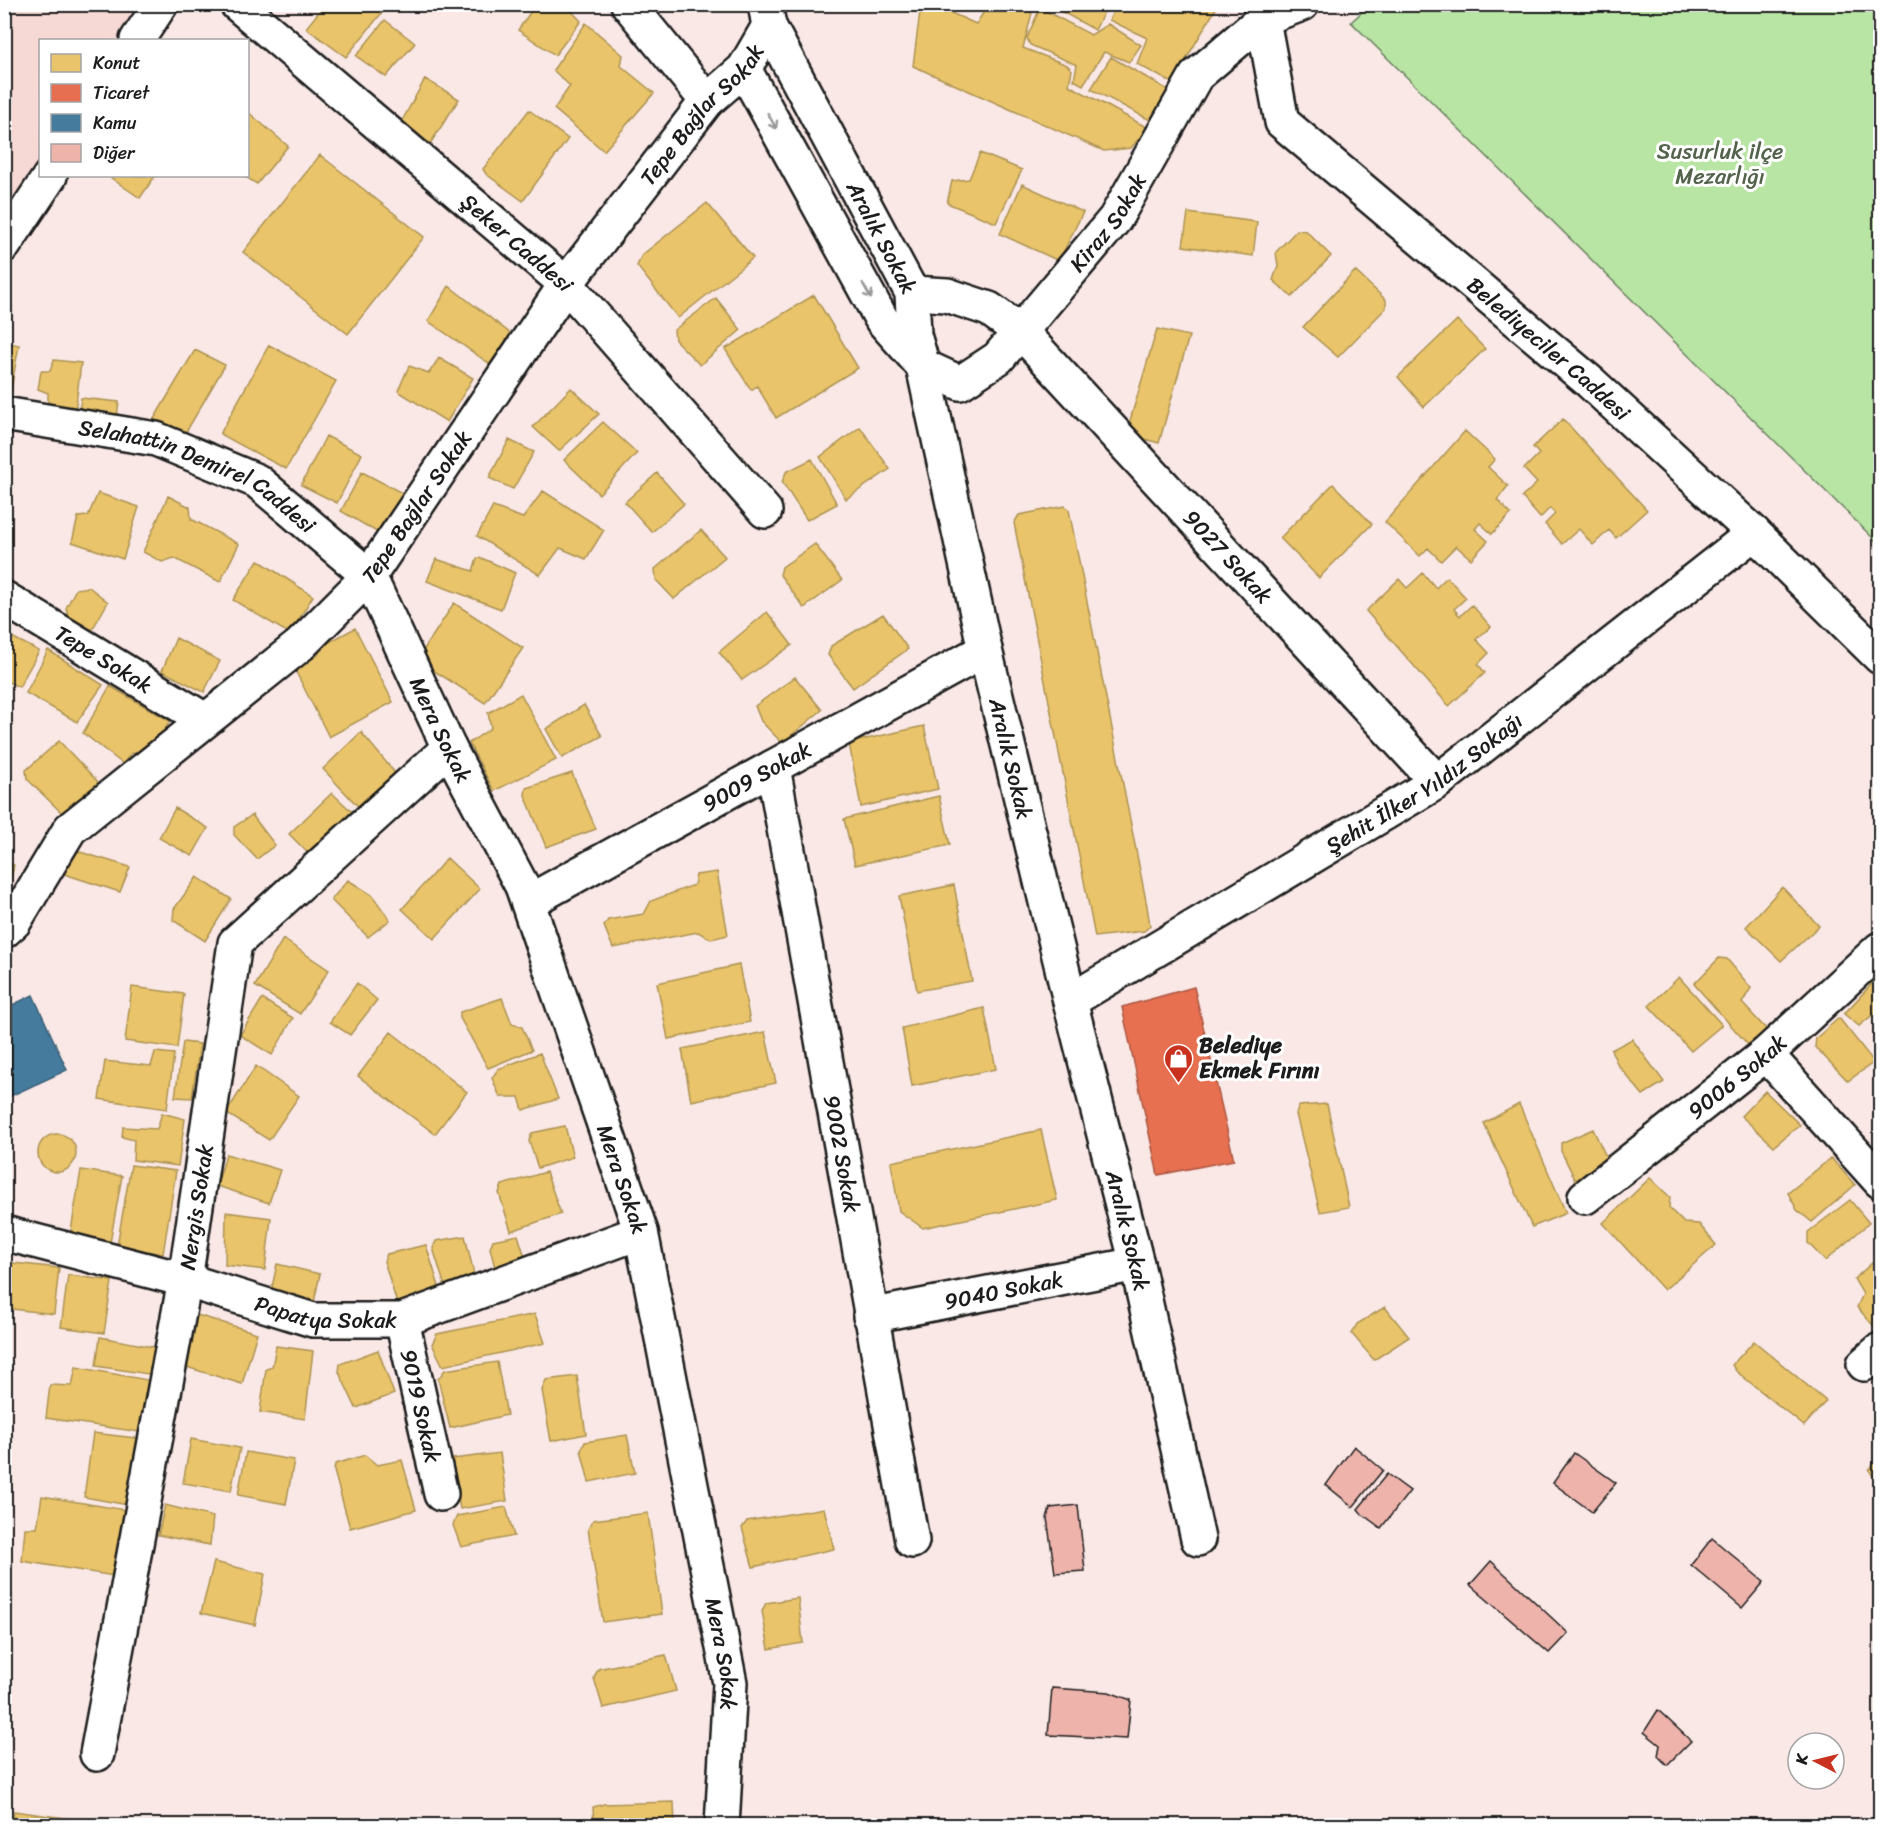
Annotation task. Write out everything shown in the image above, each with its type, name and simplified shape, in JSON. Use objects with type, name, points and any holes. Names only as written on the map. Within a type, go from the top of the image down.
[{"type":"street","points":[[138,39],[161,4]]},
{"type":"street","name":"Şeker Caddesi","points":[[237,4],[566,284],[765,512]]},
{"type":"street","points":[[628,4],[708,101]]},
{"type":"street","points":[[1262,11],[1302,4]]},
{"type":"street","name":"Kiraz Sokak","points":[[923,366],[960,382],[998,358],[1115,219],[1196,76],[1262,11]]},
{"type":"street","name":"Belediyeciler Caddesi","points":[[1262,11],[1282,122],[1590,382],[1754,533],[1881,657]]},
{"type":"street","name":"Tepe Bağlar Sokak","points":[[4,931],[14,922],[70,829],[300,645],[369,576],[566,284],[708,101],[744,69],[767,15]]},
{"type":"street","name":"Aralık Sokak","points":[[767,15],[912,293],[914,335],[923,366],[985,650],[1070,1001],[1137,1264],[1198,1539]]},
{"type":"street","points":[[744,69],[882,320],[923,366]]},
{"type":"street","points":[[4,245],[49,177]]},
{"type":"street","name":"9027 Sokak","points":[[912,293],[947,295],[989,309],[1021,332],[1437,782]]},
{"type":"street","name":"Selahattin Demirel Caddesi","points":[[4,414],[156,439],[257,481],[369,576]]},
{"type":"street","name":"Şehit İlker Yıldız Sokağı","points":[[1070,1001],[1437,782],[1754,533]]},
{"type":"street","name":"Mera Sokak","points":[[369,576],[449,748],[522,886],[641,1232],[730,1683],[722,1826]]},
{"type":"street","name":"Tepe Sokak","points":[[4,598],[205,720]]},
{"type":"street","name":"9009 Sokak","points":[[528,902],[985,650]]},
{"type":"street","name":"Nergis Sokak","points":[[97,1754],[185,1280],[235,943],[449,748]]},
{"type":"street","name":"9002 Sokak","points":[[773,767],[912,1541]]},
{"type":"street","name":"9006 Sokak","points":[[1585,1197],[1766,1054],[1881,949]]},
{"type":"street","points":[[1766,1054],[1881,1181]]},
{"type":"street","name":"Papatya Sokak","points":[[4,1233],[185,1280],[313,1320],[402,1320],[641,1232]]},
{"type":"street","name":"9040 Sokak","points":[[870,1316],[1137,1264]]},
{"type":"street","name":"9019 Sokak","points":[[402,1320],[441,1494]]},
{"type":"shaded area","points":[[5,5],[143,5],[121,39],[39,39],[39,164],[5,217]]},
{"type":"green space","name":"Susurluk ilçe Mezarlığı","points":[[1371,4],[1880,5],[1880,545],[1351,22]]},
{"type":"building: Konut","points":[[325,4],[389,4],[346,57],[306,28]]},
{"type":"building: Konut","points":[[536,4],[565,4],[581,21],[555,55],[518,30]]},
{"type":"building: Konut","points":[[921,4],[931,4],[976,24],[989,4],[1015,4],[1032,13],[1023,48],[1067,65],[1072,70],[1069,85],[1148,128],[1131,148],[1104,151],[913,66]]},
{"type":"building: Konut","points":[[1048,4],[1108,4],[1095,30]]},
{"type":"building: Konut","points":[[1117,4],[1218,5],[1172,83],[1137,64],[1147,38],[1109,20]]},
{"type":"building: Konut","points":[[1040,8],[1091,35],[1108,24],[1141,45],[1129,62],[1104,52],[1083,85],[1074,80],[1077,65],[1030,45],[1027,38]]},
{"type":"building: Konut","points":[[385,20],[415,43],[386,77],[356,56]]},
{"type":"building: Konut","points":[[586,23],[623,55],[621,66],[654,93],[604,151],[554,109],[570,86],[553,70]]},
{"type":"building: Konut","points":[[1111,57],[1170,91],[1150,120],[1091,89]]},
{"type":"building: Konut","points":[[425,79],[459,99],[428,147],[397,130]]},
{"type":"building: Konut","points":[[529,110],[568,139],[523,201],[486,174],[483,169]]},
{"type":"building: Konut","points":[[249,113],[288,146],[257,184],[246,177],[249,177]]},
{"type":"building: Konut","points":[[980,153],[1022,170],[996,223],[947,203],[952,181],[969,179]]},
{"type":"building: Konut","points":[[320,155],[424,237],[348,334],[243,252]]},
{"type":"building: Konut","points":[[112,177],[154,177],[140,198]]},
{"type":"building: Konut","points":[[1022,184],[1083,212],[1059,261],[1000,234]]},
{"type":"building: Konut","points":[[707,203],[753,258],[678,318],[637,266],[642,255]]},
{"type":"building: Konut","points":[[1188,213],[1257,222],[1253,256],[1183,246]]},
{"type":"building: Konut","points":[[1297,230],[1306,231],[1331,256],[1292,297],[1273,280],[1278,266],[1276,252]]},
{"type":"building: Konut","points":[[1355,271],[1386,300],[1386,308],[1338,357],[1303,327]]},
{"type":"building: Konut","points":[[449,286],[511,334],[490,364],[428,321]]},
{"type":"building: Konut","points":[[814,295],[858,368],[776,418],[757,386],[751,390],[725,349]]},
{"type":"building: Konut","points":[[716,298],[741,330],[700,365],[675,340],[674,330]]},
{"type":"building: Konut","points":[[1457,320],[1485,349],[1424,407],[1398,377]]},
{"type":"building: Konut","points":[[1157,329],[1189,336],[1159,443],[1126,434]]},
{"type":"building: Konut","points":[[4,342],[19,345],[10,396],[4,395]]},
{"type":"building: Konut","points":[[269,345],[336,381],[286,469],[220,434]]},
{"type":"building: Konut","points":[[195,350],[225,365],[182,439],[151,424]]},
{"type":"building: Konut","points":[[439,358],[473,378],[447,422],[398,391],[409,366],[429,373]]},
{"type":"building: Konut","points":[[54,360],[81,363],[75,412],[48,408],[48,393],[38,389],[41,371],[50,371]]},
{"type":"building: Konut","points":[[571,388],[599,414],[559,451],[533,427]]},
{"type":"building: Konut","points":[[81,398],[119,402],[115,429],[77,425]]},
{"type":"building: Konut","points":[[1563,419],[1647,510],[1616,538],[1609,530],[1593,545],[1579,529],[1562,544],[1545,524],[1555,514],[1550,508],[1540,518],[1522,497],[1537,483],[1524,469],[1539,454],[1533,447]]},
{"type":"building: Konut","points":[[603,422],[637,453],[599,494],[564,460]]},
{"type":"building: Konut","points":[[860,427],[890,469],[846,499],[820,457]]},
{"type":"building: Konut","points":[[1465,431],[1495,459],[1488,467],[1508,486],[1497,500],[1511,514],[1492,534],[1480,523],[1475,529],[1488,541],[1471,559],[1456,546],[1441,561],[1428,548],[1420,556],[1385,522]]},
{"type":"building: Konut","points":[[326,436],[362,454],[337,503],[301,485]]},
{"type":"building: Konut","points":[[509,440],[534,452],[513,489],[489,478]]},
{"type":"building: Konut","points":[[812,459],[837,504],[807,520],[782,482],[786,472]]},
{"type":"building: Konut","points":[[362,472],[404,494],[380,534],[341,511]]},
{"type":"building: Konut","points":[[657,473],[684,504],[652,532],[625,502]]},
{"type":"building: Konut","points":[[1333,484],[1372,524],[1319,578],[1280,538]]},
{"type":"building: Konut","points":[[543,491],[604,530],[586,559],[560,548],[540,575],[477,536],[493,507],[523,518]]},
{"type":"building: Konut","points":[[98,493],[139,507],[123,559],[72,542],[78,517],[88,516]]},
{"type":"building: Konut","points":[[168,496],[190,507],[191,519],[239,544],[220,582],[174,558],[162,562],[143,552]]},
{"type":"building: Konut","points":[[1065,506],[1069,510],[1147,906],[1150,926],[1144,931],[1095,937],[1014,523],[1019,515]]},
{"type":"building: Konut","points":[[701,530],[725,557],[674,599],[656,580],[655,569]]},
{"type":"building: Konut","points":[[815,544],[842,580],[804,608],[780,575],[782,567]]},
{"type":"building: Konut","points":[[477,558],[515,573],[501,609],[427,581],[436,559],[473,571]]},
{"type":"building: Konut","points":[[258,560],[313,596],[290,634],[233,600]]},
{"type":"building: Konut","points":[[1423,573],[1436,588],[1447,577],[1466,598],[1454,609],[1460,616],[1472,605],[1491,627],[1476,639],[1489,653],[1478,664],[1485,673],[1449,706],[1366,611],[1399,579],[1407,588]]},
{"type":"building: Konut","points":[[89,587],[108,602],[92,630],[70,622],[66,608],[76,589]]},
{"type":"building: Konut","points":[[454,603],[523,648],[485,703],[417,660]]},
{"type":"building: Konut","points":[[767,612],[792,645],[742,680],[719,652]]},
{"type":"building: Konut","points":[[883,614],[908,649],[853,688],[828,655],[831,646]]},
{"type":"building: Konut","points":[[355,628],[393,702],[329,737],[294,668],[318,655],[322,646]]},
{"type":"building: Konut","points":[[6,634],[39,651],[19,687],[4,680]]},
{"type":"building: Konut","points":[[176,638],[220,661],[204,692],[162,671]]},
{"type":"building: Konut","points":[[48,650],[103,685],[77,722],[26,693]]},
{"type":"building: Konut","points":[[795,677],[822,710],[782,743],[761,721],[755,706]]},
{"type":"building: Konut","points":[[110,686],[170,721],[149,757],[131,753],[123,764],[83,733]]},
{"type":"building: Konut","points":[[521,694],[556,760],[494,791],[469,743],[491,728],[488,713]]},
{"type":"building: Konut","points":[[584,705],[602,736],[562,758],[546,729]]},
{"type":"building: Konut","points":[[924,726],[938,789],[861,807],[849,743]]},
{"type":"building: Konut","points":[[361,732],[405,785],[368,817],[323,769]]},
{"type":"building: Konut","points":[[59,741],[99,783],[65,816],[27,779],[26,770]]},
{"type":"building: Konut","points":[[4,756],[11,757],[4,776]]},
{"type":"building: Konut","points":[[572,773],[596,829],[546,847],[525,795],[526,788]]},
{"type":"building: Konut","points":[[332,793],[363,822],[319,864],[289,834]]},
{"type":"building: Konut","points":[[939,796],[950,845],[855,865],[844,819]]},
{"type":"building: Konut","points":[[175,808],[208,828],[192,856],[159,838]]},
{"type":"building: Konut","points":[[252,815],[275,845],[257,859],[234,835],[234,827]]},
{"type":"building: Konut","points":[[70,849],[130,867],[120,892],[64,874]]},
{"type":"building: Konut","points":[[447,858],[480,889],[434,939],[402,909]]},
{"type":"building: Konut","points":[[4,863],[14,865],[5,907],[4,907]]},
{"type":"building: Konut","points":[[717,872],[728,935],[711,939],[698,932],[613,948],[604,926],[608,920],[644,914],[651,901],[694,885],[696,875]]},
{"type":"building: Konut","points":[[197,877],[231,899],[205,941],[173,920],[174,909]]},
{"type":"building: Konut","points":[[348,880],[372,895],[390,920],[368,937],[331,900]]},
{"type":"building: Konut","points":[[954,885],[972,981],[917,991],[899,896]]},
{"type":"building: Konut","points":[[1782,887],[1819,926],[1781,961],[1746,927]]},
{"type":"building: Konut","points":[[283,939],[329,970],[300,1014],[255,986]]},
{"type":"building: Konut","points":[[1719,958],[1727,959],[1751,988],[1742,1003],[1767,1030],[1763,1043],[1750,1047],[1694,984]]},
{"type":"building: Konut","points":[[739,965],[750,1022],[668,1039],[657,983]]},
{"type":"building: Konut","points":[[1880,975],[1880,1009],[1859,1026],[1844,1014]]},
{"type":"building: Konut","points":[[1679,977],[1722,1025],[1691,1051],[1649,1006]]},
{"type":"building: Konut","points":[[357,983],[377,1000],[350,1035],[330,1022]]},
{"type":"building: Konut","points":[[132,987],[184,994],[177,1048],[125,1041]]},
{"type":"building: Konut","points":[[502,998],[512,1024],[522,1027],[532,1050],[488,1068],[460,1018],[460,1012]]},
{"type":"building: Konut","points":[[262,999],[293,1018],[272,1055],[240,1035]]},
{"type":"building: Konut","points":[[984,1008],[996,1069],[912,1086],[902,1028]]},
{"type":"building: Konut","points":[[1839,1018],[1874,1062],[1848,1081],[1815,1047],[1816,1038]]},
{"type":"building: Konut","points":[[391,1032],[467,1092],[435,1134],[358,1076]]},
{"type":"building: Konut","points":[[765,1032],[776,1083],[691,1101],[682,1049]]},
{"type":"building: Konut","points":[[1632,1039],[1664,1082],[1643,1095],[1618,1065],[1611,1050]]},
{"type":"building: Konut","points":[[183,1042],[200,1044],[192,1098],[175,1097]]},
{"type":"building: Konut","points":[[155,1052],[174,1054],[167,1109],[99,1099],[105,1061],[151,1066]]},
{"type":"building: Konut","points":[[540,1053],[558,1099],[523,1110],[519,1097],[500,1097],[492,1078],[498,1069]]},
{"type":"building: Konut","points":[[256,1066],[299,1096],[269,1140],[226,1113]]},
{"type":"building: Konut","points":[[1765,1091],[1800,1125],[1774,1146],[1741,1116]]},
{"type":"building: Konut","points":[[1327,1104],[1349,1207],[1320,1212],[1296,1114],[1299,1106]]},
{"type":"building: Konut","points":[[1519,1104],[1566,1213],[1532,1227],[1484,1123]]},
{"type":"building: Konut","points":[[162,1113],[185,1119],[178,1166],[133,1160],[134,1140],[122,1137],[123,1127],[157,1129]]},
{"type":"building: Konut","points":[[565,1126],[573,1157],[538,1168],[529,1141],[532,1133]]},
{"type":"building: Konut","points":[[1593,1129],[1610,1165],[1577,1183],[1561,1151],[1561,1143]]},
{"type":"building: Konut","points":[[1041,1130],[1057,1200],[923,1228],[899,1211],[891,1162]]},
{"type":"building: Konut","points":[[57,1134],[71,1139],[76,1153],[71,1167],[57,1172],[43,1167],[38,1153],[43,1139]]},
{"type":"building: Konut","points":[[226,1154],[280,1170],[269,1203],[217,1186]]},
{"type":"building: Konut","points":[[1831,1158],[1855,1185],[1812,1222],[1797,1210],[1788,1193]]},
{"type":"building: Konut","points":[[131,1165],[176,1171],[163,1254],[117,1246]]},
{"type":"building: Konut","points":[[81,1170],[122,1176],[110,1243],[70,1237]]},
{"type":"building: Konut","points":[[546,1172],[561,1214],[511,1231],[499,1193],[502,1185]]},
{"type":"building: Konut","points":[[1650,1178],[1670,1197],[1669,1208],[1684,1223],[1699,1224],[1716,1245],[1664,1290],[1603,1223]]},
{"type":"building: Konut","points":[[1850,1200],[1869,1223],[1825,1261],[1808,1243],[1808,1232]]},
{"type":"building: Konut","points":[[226,1212],[271,1218],[265,1270],[225,1265]]},
{"type":"building: Konut","points":[[518,1235],[530,1273],[499,1283],[490,1248],[493,1240]]},
{"type":"building: Konut","points":[[465,1236],[477,1287],[447,1293],[433,1248],[436,1241]]},
{"type":"building: Konut","points":[[426,1245],[442,1296],[399,1310],[384,1261],[387,1254]]},
{"type":"building: Konut","points":[[1880,1256],[1880,1333],[1857,1307],[1863,1294],[1854,1279]]},
{"type":"building: Konut","points":[[4,1262],[59,1268],[54,1314],[4,1308]]},
{"type":"building: Konut","points":[[277,1264],[320,1274],[313,1307],[270,1297]]},
{"type":"building: Konut","points":[[68,1275],[112,1281],[104,1333],[61,1327]]},
{"type":"building: Konut","points":[[1385,1307],[1409,1337],[1374,1360],[1352,1334],[1357,1324]]},
{"type":"building: Konut","points":[[535,1314],[545,1343],[443,1366],[432,1344],[437,1334]]},
{"type":"building: Konut","points":[[197,1315],[257,1333],[242,1384],[180,1365]]},
{"type":"building: Konut","points":[[100,1337],[159,1348],[155,1375],[96,1366]]},
{"type":"building: Konut","points":[[1754,1341],[1826,1401],[1804,1426],[1736,1371],[1732,1365]]},
{"type":"building: Konut","points":[[276,1346],[313,1351],[305,1419],[260,1412],[266,1369],[272,1367]]},
{"type":"building: Konut","points":[[378,1350],[394,1394],[356,1408],[339,1372],[340,1364]]},
{"type":"building: Konut","points":[[497,1362],[507,1415],[450,1428],[438,1379],[445,1370]]},
{"type":"building: Konut","points":[[76,1367],[153,1381],[146,1433],[46,1418],[50,1385],[72,1386]]},
{"type":"building: Konut","points":[[577,1376],[586,1434],[551,1441],[542,1390],[546,1380]]},
{"type":"building: Konut","points":[[93,1433],[144,1439],[134,1506],[84,1497]]},
{"type":"building: Konut","points":[[627,1435],[635,1473],[589,1482],[581,1450],[585,1442]]},
{"type":"building: Konut","points":[[191,1439],[240,1448],[231,1491],[183,1483]]},
{"type":"building: Konut","points":[[246,1452],[294,1460],[286,1504],[238,1495]]},
{"type":"building: Konut","points":[[500,1453],[507,1501],[460,1509],[452,1466],[453,1459]]},
{"type":"building: Konut","points":[[365,1455],[377,1465],[402,1460],[416,1510],[350,1528],[334,1471],[335,1464]]},
{"type":"building: Konut","points":[[1880,1456],[1880,1482],[1869,1470]]},
{"type":"building: Konut","points":[[42,1496],[131,1511],[120,1577],[22,1561],[25,1528],[37,1528]]},
{"type":"building: Konut","points":[[165,1505],[213,1517],[210,1545],[158,1535]]},
{"type":"building: Konut","points":[[506,1507],[514,1536],[461,1547],[453,1525],[457,1516]]},
{"type":"building: Konut","points":[[824,1508],[834,1549],[753,1567],[742,1528],[747,1521]]},
{"type":"building: Konut","points":[[648,1513],[662,1614],[603,1622],[588,1529],[593,1520]]},
{"type":"building: Konut","points":[[214,1562],[265,1574],[255,1625],[201,1613]]},
{"type":"building: Konut","points":[[798,1598],[803,1643],[769,1649],[762,1611],[766,1603]]},
{"type":"building: Konut","points":[[666,1655],[676,1691],[603,1708],[594,1678],[598,1669]]},
{"type":"building: Konut","points":[[674,1802],[675,1826],[594,1826],[593,1807],[604,1804]]},
{"type":"building: Konut","points":[[14,1811],[72,1819],[72,1826],[12,1826]]},
{"type":"building: Ticaret","name":"Belediye Ekmek Fırını","points":[[1194,987],[1234,1160],[1158,1175],[1122,1007]]},
{"type":"building: Kamu","points":[[33,995],[67,1070],[4,1099],[4,1009]]},
{"type":"building: Diğer","points":[[1354,1446],[1383,1470],[1353,1507],[1326,1485]]},
{"type":"building: Diğer","points":[[1574,1453],[1616,1483],[1592,1512],[1553,1483]]},
{"type":"building: Diğer","points":[[1387,1474],[1410,1491],[1381,1528],[1358,1509]]},
{"type":"building: Diğer","points":[[1078,1505],[1085,1571],[1055,1573],[1047,1518],[1050,1508]]},
{"type":"building: Diğer","points":[[1712,1538],[1764,1582],[1742,1608],[1691,1565]]},
{"type":"building: Diğer","points":[[1491,1561],[1568,1633],[1549,1653],[1470,1585]]},
{"type":"building: Diğer","points":[[1052,1688],[1109,1692],[1131,1700],[1127,1739],[1048,1735]]},
{"type":"building: Diğer","points":[[1658,1710],[1691,1741],[1667,1765],[1658,1756],[1660,1745],[1644,1732]]},
{"type":"place","name":"Belediye Ekmek Fırını","points":[[1178,1084]]}]
